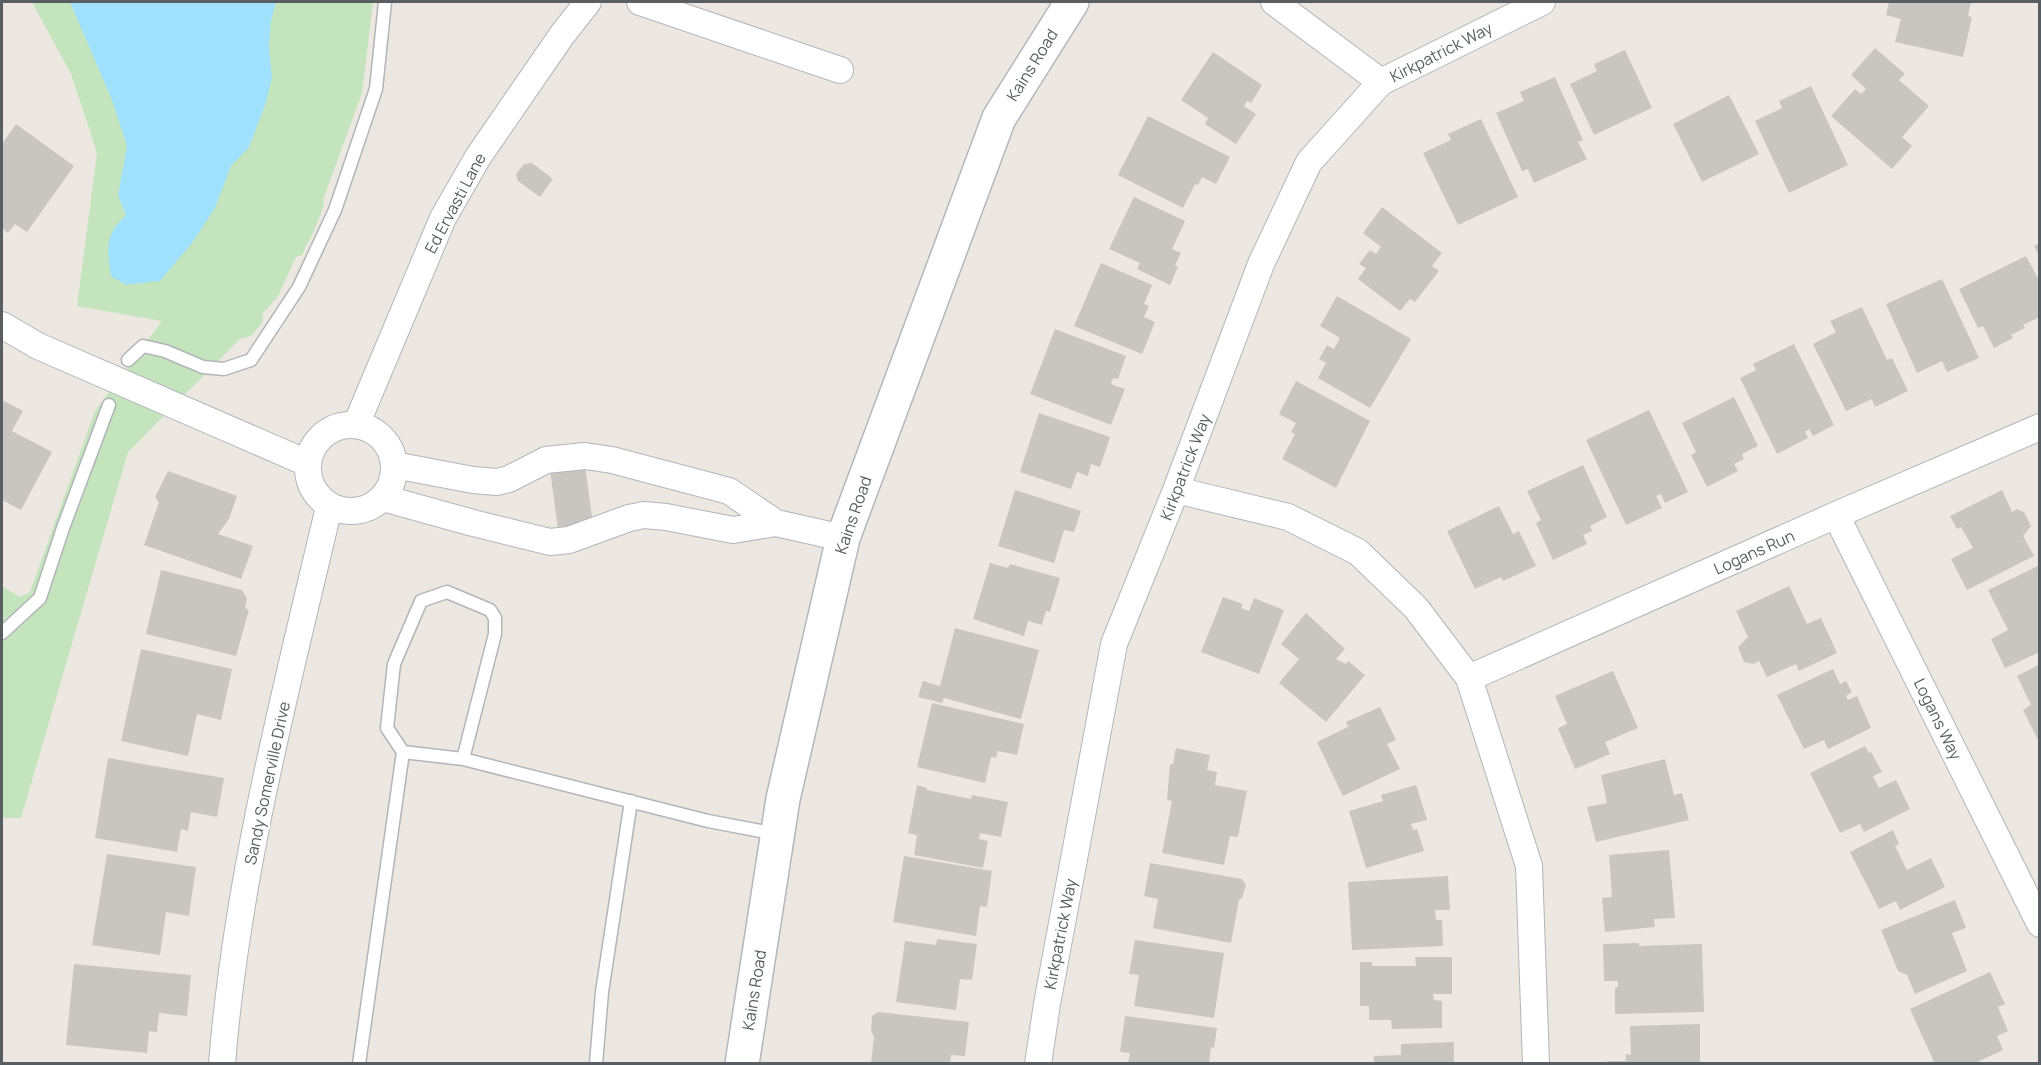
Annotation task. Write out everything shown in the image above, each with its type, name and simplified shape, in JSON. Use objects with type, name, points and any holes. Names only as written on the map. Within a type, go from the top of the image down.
[{"type":"street","name":"Ed Ervasti Lane","points":[[356,425],[443,218],[478,157],[562,35],[588,2]]},
{"type":"street","points":[[640,2],[840,70]]},
{"type":"street","name":"Kains Road","points":[[742,1064],[783,799],[843,538],[999,118],[1072,2]]},
{"type":"street","points":[[1274,2],[1381,82]]},
{"type":"street","name":"Kirkpatrick Way","points":[[1038,1064],[1047,1004],[1114,644],[1176,490],[1261,264],[1309,162],[1381,82],[1542,2]]},
{"type":"street","points":[[2,325],[38,346],[307,463]]},
{"type":"street","points":[[342,425],[356,425],[371,429],[391,450],[394,477],[383,498],[371,507],[357,512],[343,512],[329,507],[319,499],[311,488],[307,476],[307,463],[315,444],[330,429],[342,425]]},
{"type":"street","name":"Logans Run","points":[[1469,678],[2040,427]]},
{"type":"street","points":[[394,465],[473,480],[497,482],[509,479],[546,460],[585,456],[612,460],[729,491],[776,523],[843,538]]},
{"type":"street","points":[[1176,490],[1288,517],[1358,552],[1416,608],[1469,678],[1529,866],[1536,1064]]},
{"type":"street","points":[[383,498],[550,542],[569,540],[629,518],[644,515],[733,530],[776,523]]},
{"type":"street","name":"Sandy Somerville Drive","points":[[222,1064],[242,909],[264,785],[329,507]]},
{"type":"street","name":"Logans Way","points":[[1836,515],[2040,924]]},
{"type":"lane","points":[[128,360],[143,346],[165,351],[202,367],[224,369],[251,360],[299,287],[335,210],[376,88],[385,2]]},
{"type":"lane","points":[[2,633],[40,598],[63,528],[109,405]]},
{"type":"lane","points":[[359,1064],[403,752],[387,728],[394,664],[421,601],[447,592],[490,610],[495,618],[495,634],[463,759]]},
{"type":"lane","points":[[403,752],[463,759],[708,821],[777,834]]},
{"type":"lane","points":[[596,1064],[602,992],[632,801]]},
{"type":"green space","points":[[32,2],[373,2],[362,93],[323,200],[320,217],[302,255],[296,257],[278,296],[263,313],[262,323],[251,336],[240,339],[128,452],[21,818],[2,818],[2,586],[20,597],[30,592],[95,411],[162,321],[77,306],[97,153],[71,74]]},
{"type":"water","points":[[70,2],[276,2],[271,21],[269,47],[272,78],[265,105],[249,147],[231,166],[215,208],[192,243],[160,281],[126,285],[111,276],[109,243],[114,229],[126,215],[118,195],[127,146],[112,100]]},
{"type":"building","points":[[1889,2],[1971,2],[1968,16],[1972,17],[1963,57],[1895,42],[1901,19],[1886,15]]},
{"type":"building","points":[[1875,48],[1905,74],[1899,80],[1929,106],[1902,137],[1912,146],[1892,169],[1831,116],[1855,89],[1861,94],[1866,89],[1851,75]]},
{"type":"building","points":[[1625,50],[1652,108],[1594,135],[1570,84],[1597,71],[1594,64]]},
{"type":"building","points":[[1213,52],[1262,85],[1251,103],[1247,101],[1244,106],[1256,114],[1236,144],[1205,124],[1208,118],[1181,100]]},
{"type":"building","points":[[1555,77],[1583,140],[1578,142],[1587,159],[1534,183],[1528,169],[1522,171],[1496,113],[1524,101],[1520,92]]},
{"type":"building","points":[[1811,86],[1848,165],[1789,193],[1755,121],[1782,108],[1779,101]]},
{"type":"building","points":[[1729,95],[1759,154],[1702,182],[1673,124]]},
{"type":"building","points":[[1148,116],[1230,157],[1216,184],[1202,177],[1198,185],[1195,184],[1183,208],[1118,175]]},
{"type":"building","points":[[1481,119],[1518,197],[1458,225],[1423,153],[1451,140],[1448,134]]},
{"type":"building","points":[[16,124],[74,166],[27,232],[15,224],[8,233],[2,228],[2,144]]},
{"type":"building","points":[[532,163],[553,179],[540,197],[518,181],[516,174],[524,164]]},
{"type":"building","points":[[1134,197],[1185,221],[1172,249],[1181,253],[1170,285],[1137,269],[1140,263],[1109,249]]},
{"type":"building","points":[[1382,207],[1442,253],[1432,266],[1439,271],[1415,302],[1410,299],[1400,311],[1358,279],[1366,268],[1359,264],[1370,250],[1376,254],[1381,247],[1363,233]]},
{"type":"building","points":[[2040,243],[2040,257],[2034,246]]},
{"type":"building","points":[[2026,256],[2040,282],[2040,317],[2023,325],[2025,328],[2011,335],[2013,338],[1994,348],[1983,326],[1978,328],[1959,289]]},
{"type":"building","points":[[1101,263],[1152,285],[1144,304],[1149,306],[1144,317],[1155,322],[1142,354],[1074,326]]},
{"type":"building","points":[[1942,279],[1979,358],[1947,372],[1942,361],[1917,373],[1886,304]]},
{"type":"building","points":[[1337,296],[1411,339],[1370,408],[1318,378],[1326,363],[1319,359],[1327,345],[1334,349],[1340,338],[1320,326]]},
{"type":"building","points":[[1862,307],[1887,360],[1892,358],[1908,391],[1875,407],[1872,399],[1846,411],[1813,344],[1836,332],[1830,321]]},
{"type":"building","points":[[1055,329],[1126,356],[1118,379],[1113,378],[1111,384],[1125,389],[1111,425],[1030,394]]},
{"type":"building","points":[[1794,344],[1834,425],[1813,436],[1809,429],[1805,432],[1808,438],[1777,454],[1740,378],[1756,370],[1753,364]]},
{"type":"building","points":[[1296,381],[1370,421],[1336,488],[1282,459],[1295,434],[1291,432],[1296,423],[1279,414]]},
{"type":"building","points":[[1734,397],[1758,446],[1742,454],[1744,459],[1734,464],[1738,471],[1707,487],[1691,455],[1696,452],[1682,423]]},
{"type":"building","points":[[2,400],[23,411],[12,431],[52,452],[21,510],[2,500]]},
{"type":"building","points":[[1649,410],[1688,492],[1665,503],[1661,494],[1656,496],[1662,508],[1626,525],[1586,440]]},
{"type":"building","points":[[1039,413],[1110,437],[1100,467],[1091,464],[1088,476],[1077,472],[1071,489],[1020,472]]},
{"type":"building","points":[[585,465],[593,524],[558,529],[550,470]]},
{"type":"building","points":[[1583,465],[1607,517],[1590,526],[1592,531],[1583,535],[1587,544],[1553,560],[1536,523],[1541,520],[1527,491]]},
{"type":"building","points":[[168,471],[237,496],[229,519],[218,534],[253,546],[241,579],[144,545],[159,502],[155,497]]},
{"type":"building","points":[[1015,490],[1081,511],[1074,532],[1064,530],[1054,563],[998,546]]},
{"type":"building","points":[[2002,490],[2012,512],[2017,509],[2024,512],[2031,526],[2023,536],[2034,556],[1967,590],[1951,559],[1973,548],[1961,527],[1957,529],[1950,516]]},
{"type":"building","points":[[1499,506],[1513,534],[1519,531],[1536,566],[1503,581],[1501,577],[1475,589],[1447,531]]},
{"type":"building","points":[[990,563],[1008,568],[1010,564],[1060,578],[1050,612],[1046,611],[1042,625],[1028,621],[1024,636],[973,619]]},
{"type":"building","points":[[2040,565],[2040,652],[2005,668],[1991,639],[2008,630],[1988,590]]},
{"type":"building","points":[[161,570],[242,590],[247,599],[245,608],[249,610],[236,656],[146,634]]},
{"type":"building","points":[[1789,586],[1807,624],[1821,618],[1837,653],[1799,671],[1796,664],[1767,677],[1759,661],[1753,664],[1744,662],[1738,647],[1748,637],[1736,611]]},
{"type":"building","points":[[1223,597],[1243,604],[1241,608],[1249,611],[1254,598],[1284,610],[1259,674],[1201,652]]},
{"type":"building","points":[[1306,613],[1345,649],[1336,659],[1346,664],[1348,661],[1365,675],[1326,722],[1279,683],[1299,659],[1281,644]]},
{"type":"building","points":[[955,628],[1039,650],[1021,719],[944,698],[942,703],[918,697],[923,681],[940,686]]},
{"type":"building","points":[[141,649],[232,669],[221,720],[197,714],[188,756],[121,741]]},
{"type":"building","points":[[2040,664],[2040,744],[2023,710],[2031,705],[2017,676]]},
{"type":"building","points":[[1833,669],[1840,684],[1846,681],[1852,692],[1846,696],[1848,700],[1857,696],[1871,728],[1828,749],[1824,740],[1804,749],[1777,695]]},
{"type":"building","points":[[1613,671],[1638,728],[1605,742],[1610,754],[1575,769],[1558,728],[1567,724],[1555,696]]},
{"type":"building","points":[[932,703],[1024,724],[1017,755],[998,751],[996,758],[991,757],[985,783],[917,767]]},
{"type":"building","points":[[1380,707],[1396,740],[1387,744],[1400,769],[1343,796],[1317,742],[1348,727],[1346,722]]},
{"type":"building","points":[[1865,746],[1882,772],[1873,776],[1879,788],[1896,780],[1910,809],[1864,832],[1860,824],[1840,833],[1810,773]]},
{"type":"building","points":[[1176,748],[1210,755],[1207,770],[1217,772],[1215,785],[1247,791],[1238,837],[1230,836],[1224,865],[1162,853],[1172,801],[1167,800],[1170,764],[1173,764]]},
{"type":"building","points":[[108,758],[224,778],[217,817],[191,812],[188,831],[181,829],[177,852],[95,838]]},
{"type":"building","points":[[1665,759],[1674,795],[1682,793],[1689,820],[1596,842],[1587,807],[1607,803],[1601,775]]},
{"type":"building","points":[[917,785],[927,790],[971,799],[972,795],[1008,802],[1001,837],[980,833],[979,839],[988,841],[983,868],[914,855],[917,835],[908,833]]},
{"type":"building","points":[[1416,785],[1427,820],[1411,824],[1413,830],[1417,829],[1424,851],[1366,868],[1349,811],[1383,801],[1381,795]]},
{"type":"building","points":[[1893,830],[1899,844],[1895,846],[1907,870],[1931,858],[1945,887],[1900,910],[1896,901],[1879,909],[1850,852]]},
{"type":"building","points":[[1669,850],[1675,918],[1654,919],[1655,927],[1605,932],[1602,898],[1612,897],[1609,855]]},
{"type":"building","points":[[107,854],[196,867],[189,916],[166,912],[160,955],[92,945]]},
{"type":"building","points":[[904,856],[992,871],[987,907],[980,906],[976,936],[893,922]]},
{"type":"building","points":[[1150,863],[1242,879],[1246,885],[1242,898],[1239,900],[1231,943],[1153,928],[1158,899],[1144,896]]},
{"type":"building","points":[[1448,876],[1450,910],[1435,910],[1436,920],[1442,920],[1443,946],[1352,950],[1348,882]]},
{"type":"building","points":[[1955,900],[1966,928],[1952,933],[1967,971],[1915,994],[1907,975],[1898,971],[1881,930]]},
{"type":"building","points":[[937,939],[977,944],[972,980],[960,979],[956,1010],[896,1002],[905,941],[936,945]]},
{"type":"building","points":[[1135,940],[1224,953],[1214,1018],[1134,1006],[1139,975],[1129,974]]},
{"type":"building","points":[[1639,943],[1639,946],[1702,944],[1704,1012],[1615,1014],[1615,988],[1618,987],[1618,981],[1604,981],[1603,944]]},
{"type":"building","points":[[1415,957],[1452,957],[1452,994],[1433,994],[1434,1000],[1442,1001],[1442,1028],[1392,1029],[1391,1020],[1369,1020],[1369,1006],[1360,1006],[1360,962],[1372,962],[1372,966],[1416,966]]},
{"type":"building","points":[[74,964],[191,975],[187,1016],[159,1013],[157,1032],[149,1031],[147,1053],[66,1045]]},
{"type":"building","points":[[1990,972],[2005,1004],[1998,1007],[2008,1031],[1997,1036],[2003,1050],[1973,1064],[1935,1064],[1910,1009]]},
{"type":"building","points":[[878,1012],[969,1022],[965,1056],[951,1055],[950,1064],[871,1064],[874,1037],[871,1031],[872,1016]]},
{"type":"building","points":[[1125,1016],[1217,1028],[1209,1064],[1128,1064],[1130,1053],[1120,1052]]},
{"type":"building","points":[[1700,1024],[1700,1064],[1607,1064],[1607,1061],[1626,1061],[1626,1054],[1631,1055],[1630,1026]]},
{"type":"building","points":[[1454,1042],[1454,1064],[1374,1064],[1374,1056],[1401,1055],[1401,1044]]}]
